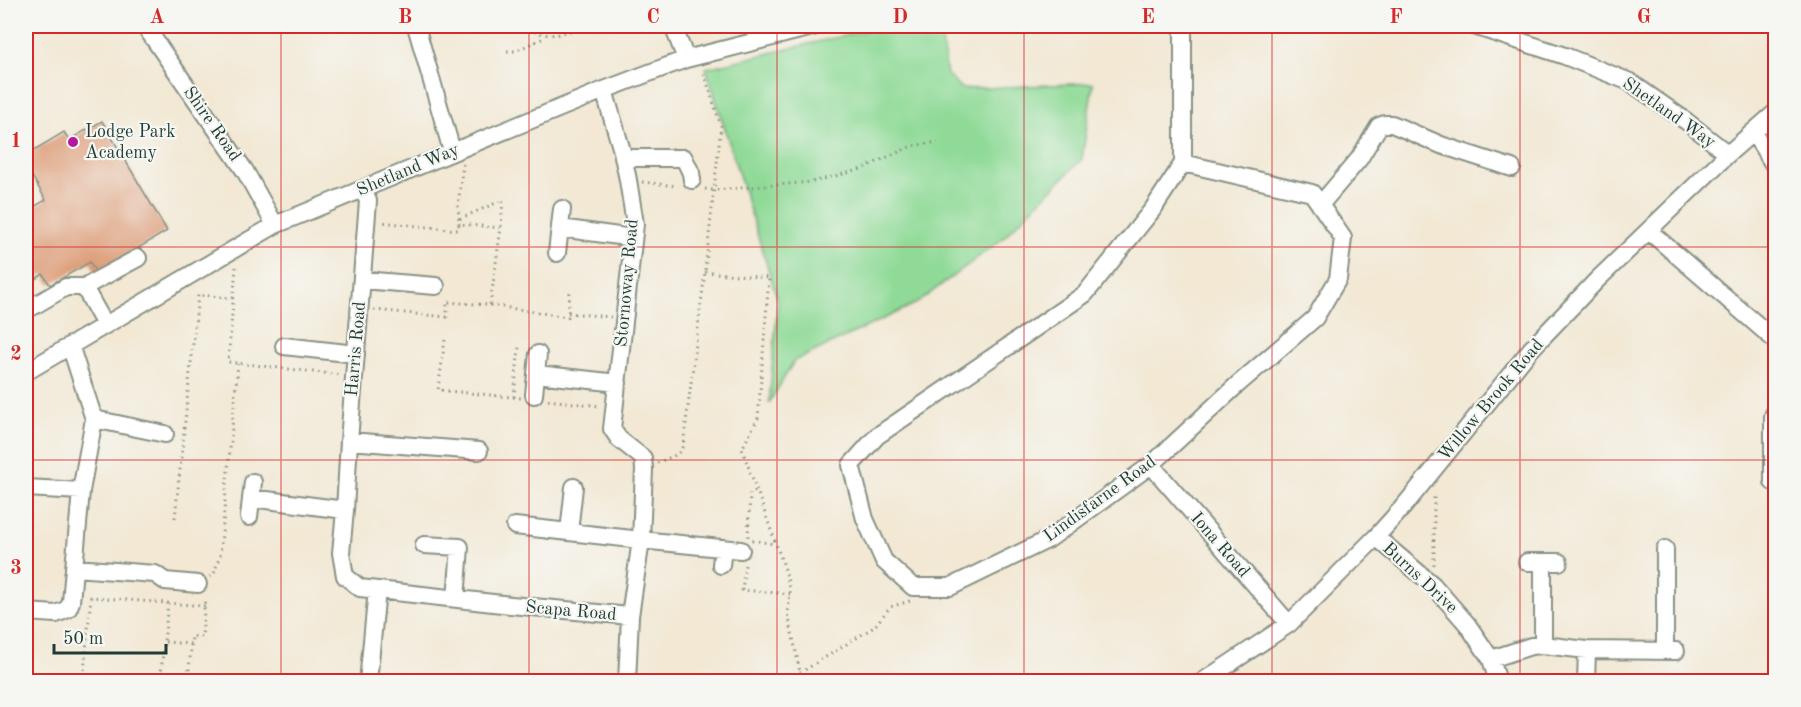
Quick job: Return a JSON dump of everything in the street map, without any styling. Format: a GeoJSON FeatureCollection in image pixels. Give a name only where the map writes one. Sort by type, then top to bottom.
{"type":"FeatureCollection","features":[{"type":"Feature","properties":{"kind":"street","name":"Shire Road"},"geometry":{"type":"LineString","coordinates":[[145,26],[245,171],[274,225]]}},
{"type":"Feature","properties":{"kind":"street"},"geometry":{"type":"LineString","coordinates":[[416,26],[456,150]]}},
{"type":"Feature","properties":{"kind":"street"},"geometry":{"type":"LineString","coordinates":[[673,26],[692,57]]}},
{"type":"Feature","properties":{"kind":"street","name":"Shetland Way"},"geometry":{"type":"LineString","coordinates":[[26,372],[274,225],[604,90],[692,57],[816,26]]}},
{"type":"Feature","properties":{"kind":"street"},"geometry":{"type":"LineString","coordinates":[[1183,26],[1183,163]]}},
{"type":"Feature","properties":{"kind":"street","name":"Shetland Way"},"geometry":{"type":"LineString","coordinates":[[1476,26],[1564,56],[1630,82],[1728,154]]}},
{"type":"Feature","properties":{"kind":"street","name":"Stornoway Road"},"geometry":{"type":"LineString","coordinates":[[604,90],[623,158],[635,224],[612,429],[619,439],[643,458],[644,469]]}},
{"type":"Feature","properties":{"kind":"street","name":"Willow Brook Road"},"geometry":{"type":"LineString","coordinates":[[1203,681],[1289,624],[1376,537],[1531,349],[1597,280],[1728,154],[1776,112]]}},
{"type":"Feature","properties":{"kind":"street"},"geometry":{"type":"LineString","coordinates":[[1320,205],[1359,159],[1379,126],[1385,124],[1392,124],[1441,145],[1512,168]]}},
{"type":"Feature","properties":{"kind":"street"},"geometry":{"type":"LineString","coordinates":[[1753,132],[1776,168]]}},
{"type":"Feature","properties":{"kind":"street"},"geometry":{"type":"LineString","coordinates":[[623,158],[684,158],[691,173],[692,185]]}},
{"type":"Feature","properties":{"kind":"street","name":"Lindisfarne Road"},"geometry":{"type":"LineString","coordinates":[[1183,163],[1312,193],[1320,205],[1343,238],[1338,279],[1315,318],[1237,385],[1150,465],[1049,539],[950,587],[913,587],[884,561],[865,519],[851,465],[877,436],[1085,294],[1153,209],[1183,163]]}},
{"type":"Feature","properties":{"kind":"street","name":"Harris Road"},"geometry":{"type":"LineString","coordinates":[[363,190],[368,201],[341,554],[345,576],[360,588],[511,605]]}},
{"type":"Feature","properties":{"kind":"street"},"geometry":{"type":"LineString","coordinates":[[557,253],[562,209]]}},
{"type":"Feature","properties":{"kind":"street"},"geometry":{"type":"LineString","coordinates":[[560,228],[633,238]]}},
{"type":"Feature","properties":{"kind":"street"},"geometry":{"type":"LineString","coordinates":[[1649,231],[1776,341]]}},
{"type":"Feature","properties":{"kind":"street"},"geometry":{"type":"LineString","coordinates":[[32,307],[66,287],[84,287],[138,258]]}},
{"type":"Feature","properties":{"kind":"street"},"geometry":{"type":"LineString","coordinates":[[362,280],[435,286]]}},
{"type":"Feature","properties":{"kind":"street"},"geometry":{"type":"LineString","coordinates":[[84,287],[105,325]]}},
{"type":"Feature","properties":{"kind":"street"},"geometry":{"type":"LineString","coordinates":[[26,612],[64,613],[71,602],[81,491],[94,419],[70,345]]}},
{"type":"Feature","properties":{"kind":"street"},"geometry":{"type":"LineString","coordinates":[[284,346],[356,354]]}},
{"type":"Feature","properties":{"kind":"street"},"geometry":{"type":"LineString","coordinates":[[535,398],[538,354]]}},
{"type":"Feature","properties":{"kind":"street"},"geometry":{"type":"LineString","coordinates":[[536,374],[618,383]]}},
{"type":"Feature","properties":{"kind":"street"},"geometry":{"type":"LineString","coordinates":[[1774,478],[1773,416],[1776,410]]}},
{"type":"Feature","properties":{"kind":"street"},"geometry":{"type":"LineString","coordinates":[[94,419],[165,434]]}},
{"type":"Feature","properties":{"kind":"street"},"geometry":{"type":"LineString","coordinates":[[349,441],[479,451]]}},
{"type":"Feature","properties":{"kind":"street","name":"Iona Road"},"geometry":{"type":"LineString","coordinates":[[1150,465],[1289,624]]}},
{"type":"Feature","properties":{"kind":"street","name":"Scapa Road"},"geometry":{"type":"LineString","coordinates":[[627,681],[630,616],[641,540],[644,469]]}},
{"type":"Feature","properties":{"kind":"street"},"geometry":{"type":"LineString","coordinates":[[569,532],[574,487]]}},
{"type":"Feature","properties":{"kind":"street"},"geometry":{"type":"LineString","coordinates":[[26,488],[81,491]]}},
{"type":"Feature","properties":{"kind":"street"},"geometry":{"type":"LineString","coordinates":[[249,517],[252,490],[345,510]]}},
{"type":"Feature","properties":{"kind":"street"},"geometry":{"type":"LineString","coordinates":[[515,526],[641,540],[722,557],[743,555]]}},
{"type":"Feature","properties":{"kind":"street","name":"Burns Drive"},"geometry":{"type":"LineString","coordinates":[[1376,537],[1433,585],[1467,624],[1491,659],[1498,681]]}},
{"type":"Feature","properties":{"kind":"street"},"geometry":{"type":"LineString","coordinates":[[424,545],[460,547],[456,599]]}},
{"type":"Feature","properties":{"kind":"street"},"geometry":{"type":"LineString","coordinates":[[1491,659],[1531,646],[1543,645],[1587,650],[1670,651],[1660,560]]}},
{"type":"Feature","properties":{"kind":"street"},"geometry":{"type":"LineString","coordinates":[[1543,562],[1543,645]]}},
{"type":"Feature","properties":{"kind":"street"},"geometry":{"type":"LineString","coordinates":[[75,568],[155,574],[165,581],[202,590]]}},
{"type":"Feature","properties":{"kind":"street"},"geometry":{"type":"LineString","coordinates":[[368,681],[377,590]]}},
{"type":"Feature","properties":{"kind":"street","name":"Scapa Road"},"geometry":{"type":"LineString","coordinates":[[511,605],[630,616]]}},
{"type":"Feature","properties":{"kind":"street"},"geometry":{"type":"LineString","coordinates":[[1586,681],[1587,650]]}},
{"type":"Feature","properties":{"kind":"path"},"geometry":{"type":"LineString","coordinates":[[517,26],[548,36]]}},
{"type":"Feature","properties":{"kind":"path"},"geometry":{"type":"LineString","coordinates":[[507,51],[515,51],[548,36],[583,26]]}},
{"type":"Feature","properties":{"kind":"path"},"geometry":{"type":"LineString","coordinates":[[644,469],[678,454],[683,446],[705,272],[721,126],[692,57]]}},
{"type":"Feature","properties":{"kind":"path"},"geometry":{"type":"LineString","coordinates":[[628,180],[692,185],[714,190],[812,182],[859,170],[912,146],[938,142]]}},
{"type":"Feature","properties":{"kind":"path"},"geometry":{"type":"LineString","coordinates":[[367,221],[458,230],[463,158],[456,150]]}},
{"type":"Feature","properties":{"kind":"path"},"geometry":{"type":"LineString","coordinates":[[459,219],[503,200],[490,305]]}},
{"type":"Feature","properties":{"kind":"path"},"geometry":{"type":"LineString","coordinates":[[459,224],[501,228]]}},
{"type":"Feature","properties":{"kind":"path"},"geometry":{"type":"LineString","coordinates":[[238,247],[228,362],[354,376]]}},
{"type":"Feature","properties":{"kind":"path"},"geometry":{"type":"LineString","coordinates":[[705,272],[769,278],[758,418],[742,449],[786,572],[790,594],[789,613],[802,681]]}},
{"type":"Feature","properties":{"kind":"path"},"geometry":{"type":"LineString","coordinates":[[360,309],[447,317],[447,302],[490,305],[568,317],[570,290]]}},
{"type":"Feature","properties":{"kind":"path"},"geometry":{"type":"LineString","coordinates":[[175,518],[198,295],[233,298]]}},
{"type":"Feature","properties":{"kind":"path"},"geometry":{"type":"LineString","coordinates":[[568,313],[625,318]]}},
{"type":"Feature","properties":{"kind":"path"},"geometry":{"type":"LineString","coordinates":[[445,340],[438,390],[615,407]]}},
{"type":"Feature","properties":{"kind":"path"},"geometry":{"type":"LineString","coordinates":[[514,397],[519,347]]}},
{"type":"Feature","properties":{"kind":"path"},"geometry":{"type":"LineString","coordinates":[[168,603],[160,679],[188,681],[192,636],[202,638],[205,606],[202,590],[214,574],[220,555],[238,364]]}},
{"type":"Feature","properties":{"kind":"path"},"geometry":{"type":"LineString","coordinates":[[1433,585],[1435,468]]}},
{"type":"Feature","properties":{"kind":"path"},"geometry":{"type":"LineString","coordinates":[[757,491],[750,493],[748,539],[774,544]]}},
{"type":"Feature","properties":{"kind":"path"},"geometry":{"type":"LineString","coordinates":[[743,555],[742,590],[790,594]]}},
{"type":"Feature","properties":{"kind":"path"},"geometry":{"type":"LineString","coordinates":[[83,681],[92,597],[205,606]]}},
{"type":"Feature","properties":{"kind":"path"},"geometry":{"type":"LineString","coordinates":[[800,673],[874,627],[890,607],[911,601]]}},
{"type":"Feature","properties":{"kind":"path"},"geometry":{"type":"LineString","coordinates":[[165,642],[191,644]]}},
{"type":"Feature","properties":{"kind":"green space"},"geometry":{"type":"Polygon","coordinates":[[[885,26],[940,26],[947,75],[962,89],[1093,83],[1082,159],[1001,240],[917,303],[794,361],[769,403],[778,301],[706,68],[885,26]]]}},
{"type":"Feature","properties":{"kind":"building"},"geometry":{"type":"Polygon","coordinates":[[[102,121],[167,231],[96,273],[90,262],[50,285],[43,274],[26,285],[26,197],[32,208],[46,200],[26,166],[26,155],[64,132],[69,140],[102,121]]]}},
{"type":"Feature","properties":{"kind":"place","name":"Lodge Park Academy"},"geometry":{"type":"Point","coordinates":[73,142]}}]}
